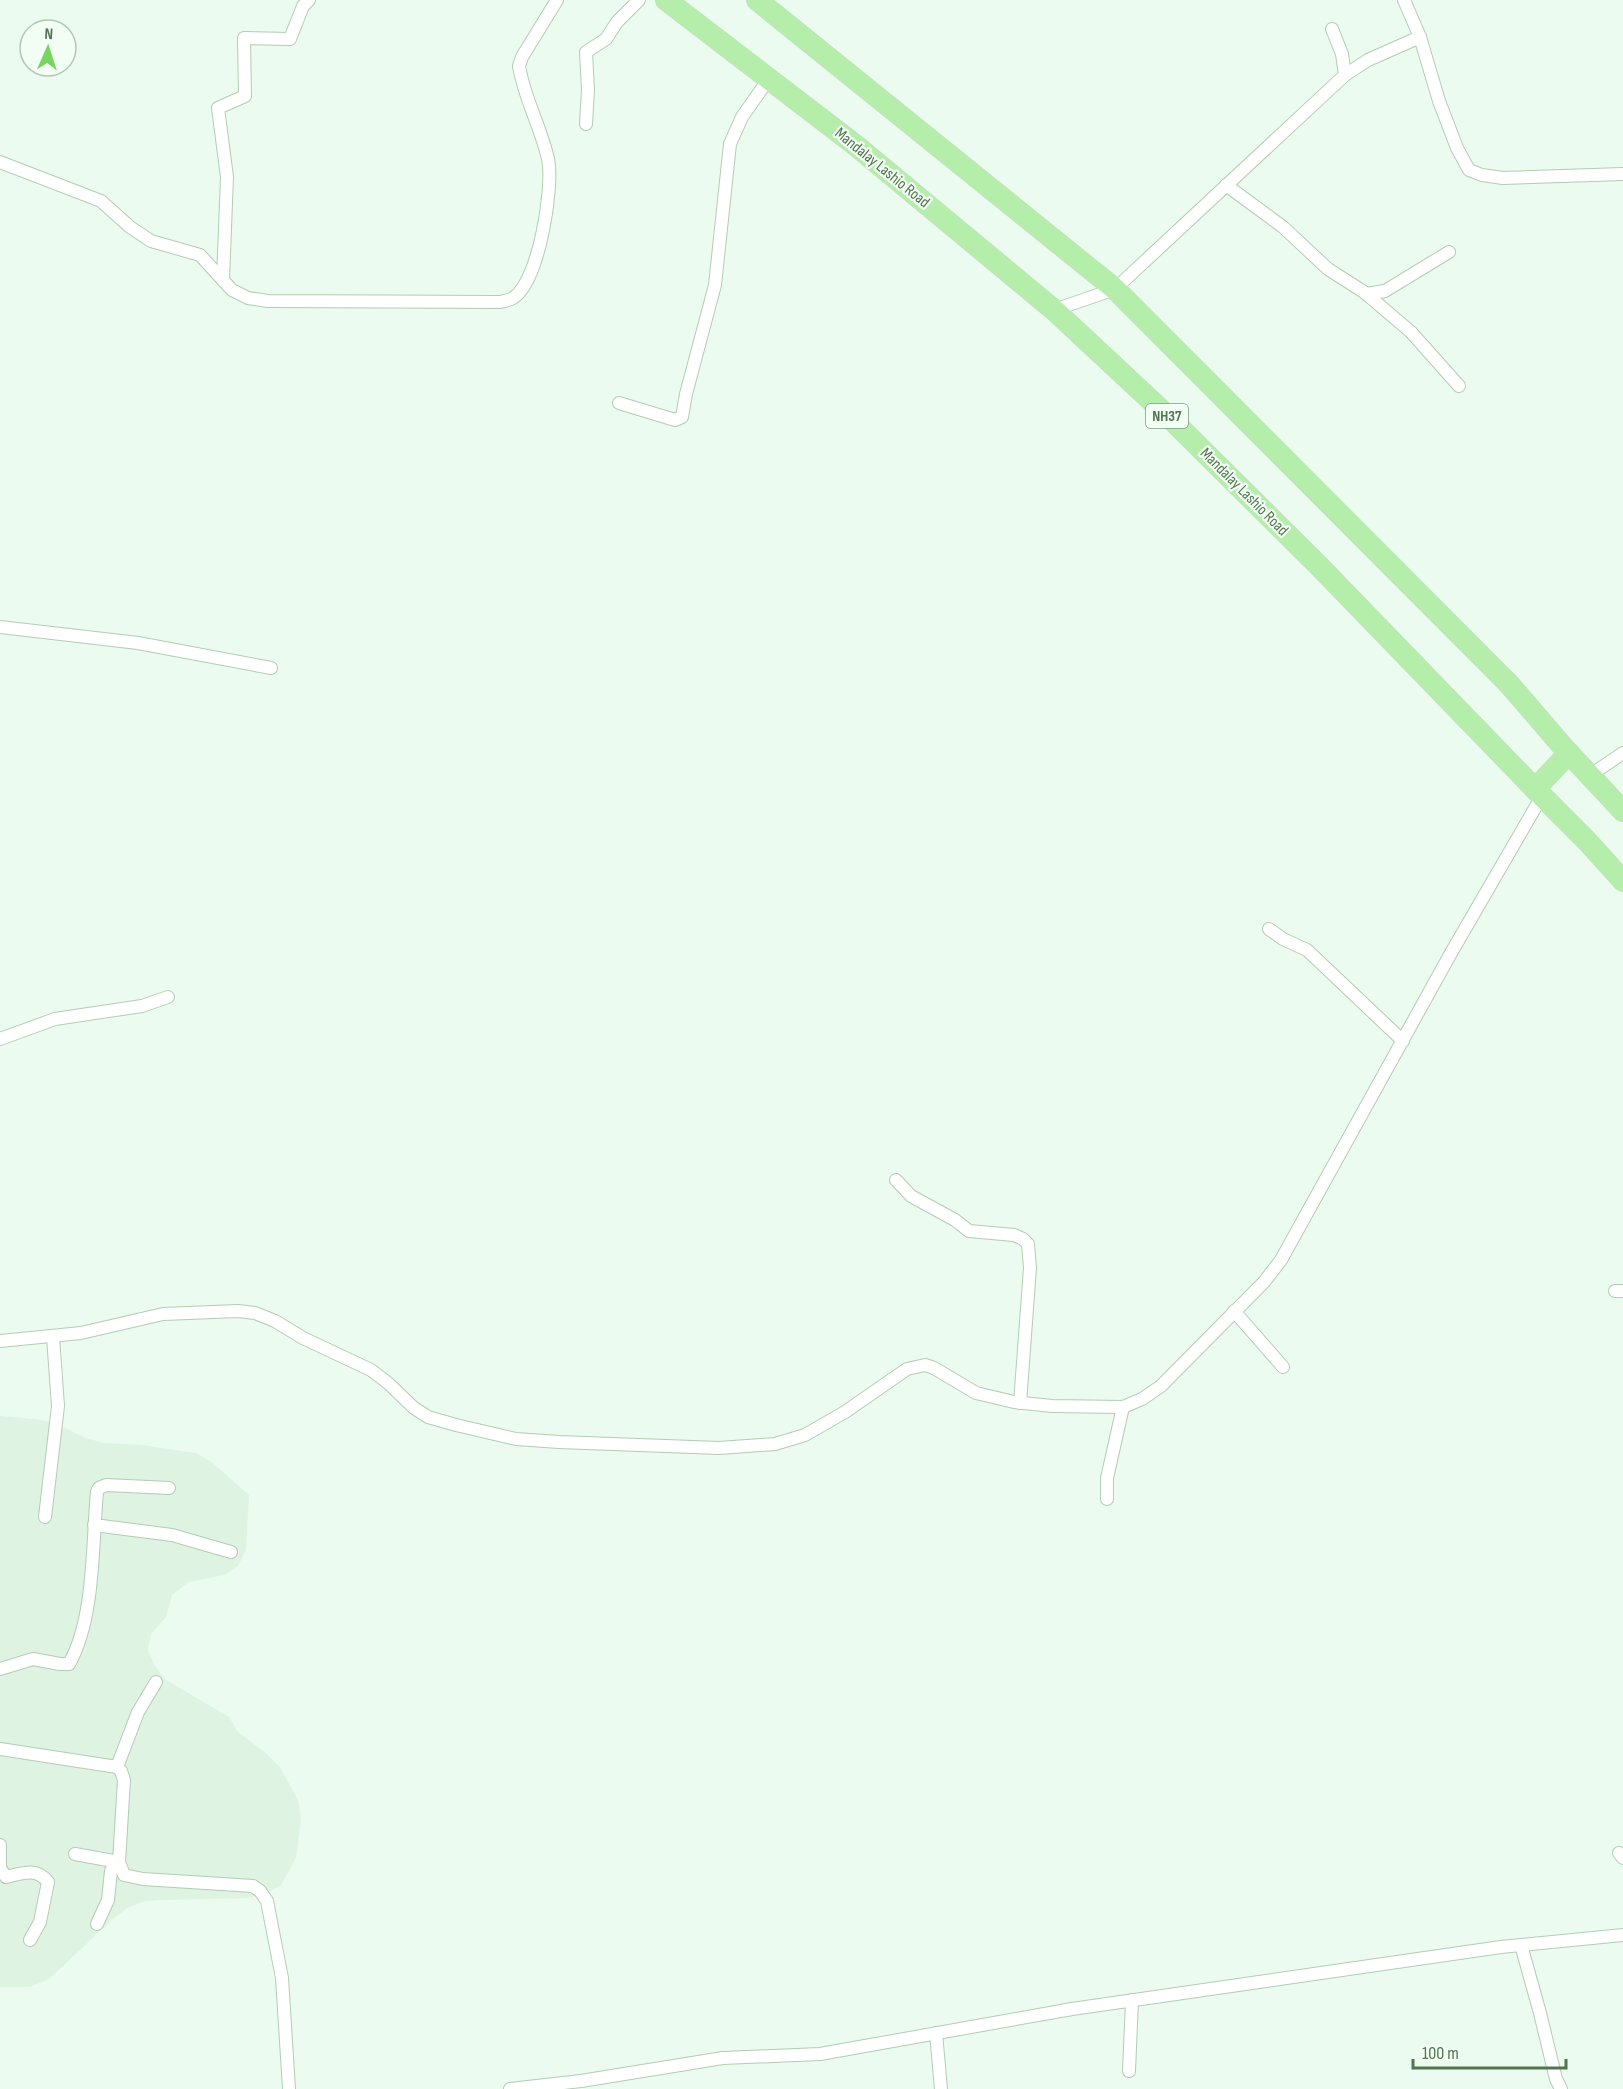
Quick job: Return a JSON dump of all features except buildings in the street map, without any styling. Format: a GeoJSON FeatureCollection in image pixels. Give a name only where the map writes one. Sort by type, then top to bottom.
{"type":"FeatureCollection","features":[{"type":"Feature","properties":{"kind":"highway","name":"Mandalay Lashio Road"},"geometry":{"type":"LineString","coordinates":[[666,0],[854,144],[1054,310],[1173,421],[1319,566],[1587,841],[1623,881]]}},
{"type":"Feature","properties":{"kind":"highway"},"geometry":{"type":"LineString","coordinates":[[758,0],[1115,289],[1509,684],[1589,776],[1623,811]]}},
{"type":"Feature","properties":{"kind":"highway"},"geometry":{"type":"LineString","coordinates":[[1538,793],[1569,753]]}},
{"type":"Feature","properties":{"kind":"street"},"geometry":{"type":"LineString","coordinates":[[223,280],[227,177],[218,108],[245,96],[244,38],[290,39],[303,6],[309,0]]}},
{"type":"Feature","properties":{"kind":"street"},"geometry":{"type":"LineString","coordinates":[[0,162],[101,201],[130,227],[151,241],[200,255],[232,290],[248,298],[268,301],[500,302],[514,298],[535,262],[545,226],[550,175],[548,159],[520,73],[520,61],[557,0]]}},
{"type":"Feature","properties":{"kind":"street"},"geometry":{"type":"LineString","coordinates":[[586,124],[588,90],[586,52],[606,39],[616,22],[639,0]]}},
{"type":"Feature","properties":{"kind":"street"},"geometry":{"type":"LineString","coordinates":[[1404,0],[1420,37],[1439,101],[1469,170],[1482,175],[1503,178],[1623,174]]}},
{"type":"Feature","properties":{"kind":"street"},"geometry":{"type":"LineString","coordinates":[[1332,29],[1342,54],[1346,75]]}},
{"type":"Feature","properties":{"kind":"street"},"geometry":{"type":"LineString","coordinates":[[1054,310],[1115,289],[1346,75],[1368,60],[1420,37]]}},
{"type":"Feature","properties":{"kind":"street"},"geometry":{"type":"LineString","coordinates":[[619,403],[675,420],[682,417],[715,285],[730,144],[742,117],[768,80]]}},
{"type":"Feature","properties":{"kind":"street"},"geometry":{"type":"LineString","coordinates":[[1226,185],[1283,226],[1328,268],[1366,294],[1411,332],[1459,386]]}},
{"type":"Feature","properties":{"kind":"street"},"geometry":{"type":"LineString","coordinates":[[1366,294],[1384,291],[1449,252]]}},
{"type":"Feature","properties":{"kind":"street"},"geometry":{"type":"LineString","coordinates":[[0,627],[138,643],[271,668]]}},
{"type":"Feature","properties":{"kind":"street"},"geometry":{"type":"LineString","coordinates":[[1589,776],[1623,753]]}},
{"type":"Feature","properties":{"kind":"street"},"geometry":{"type":"LineString","coordinates":[[0,1341],[81,1333],[163,1314],[238,1311],[255,1314],[275,1321],[303,1338],[371,1370],[414,1408],[428,1416],[516,1439],[559,1442],[719,1448],[775,1444],[805,1435],[845,1412],[907,1369],[925,1365],[976,1393],[1020,1403],[1097,1408],[1123,1407],[1142,1399],[1161,1386],[1264,1282],[1281,1260],[1538,793]]}},
{"type":"Feature","properties":{"kind":"street"},"geometry":{"type":"LineString","coordinates":[[1269,929],[1282,939],[1307,950],[1403,1041]]}},
{"type":"Feature","properties":{"kind":"street"},"geometry":{"type":"LineString","coordinates":[[0,1040],[55,1018],[142,1006],[168,997]]}},
{"type":"Feature","properties":{"kind":"street"},"geometry":{"type":"LineString","coordinates":[[896,1180],[911,1196],[955,1220],[969,1231],[1014,1235],[1028,1244],[1030,1268],[1020,1403]]}},
{"type":"Feature","properties":{"kind":"street"},"geometry":{"type":"LineString","coordinates":[[1234,1311],[1283,1366]]}},
{"type":"Feature","properties":{"kind":"street"},"geometry":{"type":"LineString","coordinates":[[45,1517],[57,1406],[53,1337]]}},
{"type":"Feature","properties":{"kind":"street"},"geometry":{"type":"LineString","coordinates":[[1107,1499],[1108,1470],[1123,1407]]}},
{"type":"Feature","properties":{"kind":"street"},"geometry":{"type":"LineString","coordinates":[[0,1669],[33,1659],[69,1664],[78,1647],[86,1615],[99,1488],[106,1485],[169,1488]]}},
{"type":"Feature","properties":{"kind":"street"},"geometry":{"type":"LineString","coordinates":[[94,1525],[172,1535],[231,1552]]}},
{"type":"Feature","properties":{"kind":"street"},"geometry":{"type":"LineString","coordinates":[[117,1767],[138,1712],[156,1682]]}},
{"type":"Feature","properties":{"kind":"street"},"geometry":{"type":"LineString","coordinates":[[0,1749],[117,1767],[122,1771],[124,1780],[118,1861],[124,1875],[143,1879],[253,1886],[260,1891],[267,1901],[282,1978],[289,2089]]}},
{"type":"Feature","properties":{"kind":"street"},"geometry":{"type":"LineString","coordinates":[[0,1845],[0,1867],[6,1877],[31,1871],[44,1877],[48,1882],[40,1922],[30,1940]]}},
{"type":"Feature","properties":{"kind":"street"},"geometry":{"type":"LineString","coordinates":[[75,1854],[118,1861]]}},
{"type":"Feature","properties":{"kind":"street"},"geometry":{"type":"LineString","coordinates":[[97,1924],[108,1900],[111,1871],[118,1861]]}},
{"type":"Feature","properties":{"kind":"street"},"geometry":{"type":"LineString","coordinates":[[510,2089],[581,2081],[723,2058],[820,2054],[1132,2000],[1521,1945],[1623,1935]]}},
{"type":"Feature","properties":{"kind":"street"},"geometry":{"type":"LineString","coordinates":[[1521,1945],[1556,2079],[1561,2089]]}},
{"type":"Feature","properties":{"kind":"street"},"geometry":{"type":"LineString","coordinates":[[1129,2071],[1132,2000]]}},
{"type":"Feature","properties":{"kind":"street"},"geometry":{"type":"LineString","coordinates":[[936,2033],[941,2089]]}},
{"type":"Feature","properties":{"kind":"shaded area"},"geometry":{"type":"Polygon","coordinates":[[[0,1416],[55,1423],[86,1438],[104,1443],[141,1445],[196,1453],[213,1463],[249,1495],[246,1550],[238,1566],[224,1575],[189,1582],[172,1595],[166,1617],[151,1634],[148,1650],[155,1666],[166,1680],[229,1717],[238,1732],[280,1767],[298,1800],[301,1819],[296,1858],[281,1885],[265,1894],[247,1898],[145,1901],[129,1907],[114,1918],[49,1979],[30,1987],[0,1987],[0,1416]]]}}]}
